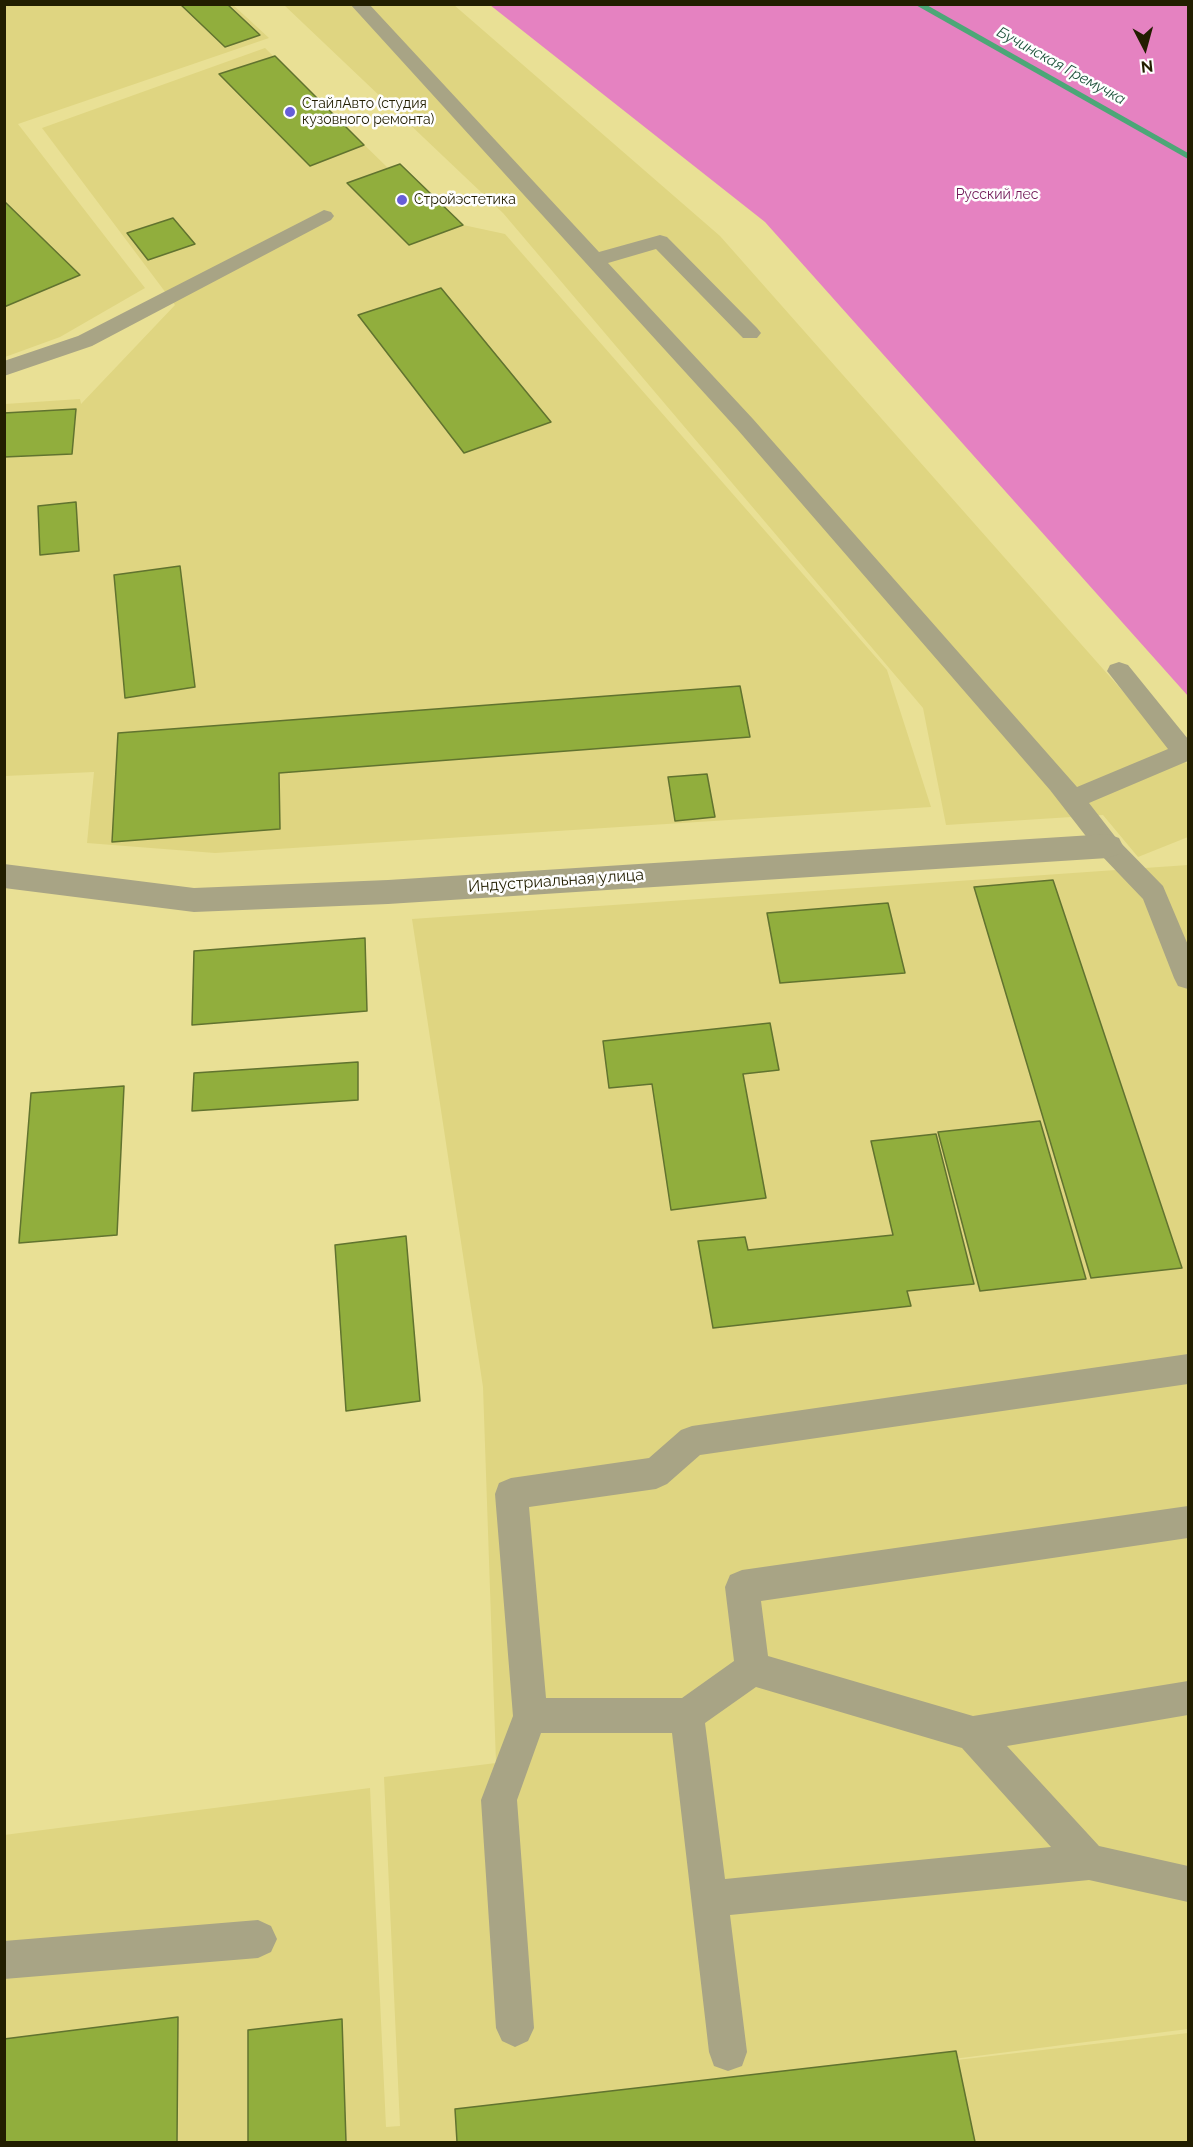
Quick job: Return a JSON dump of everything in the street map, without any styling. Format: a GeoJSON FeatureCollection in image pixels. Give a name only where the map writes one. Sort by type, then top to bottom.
{"type":"FeatureCollection","features":[{"type":"Feature","properties":{"kind":"street","name":"Индустриальная улица"},"geometry":{"type":"LineString","coordinates":[[4,876],[194,900],[388,892],[1108,846]]}},
{"type":"Feature","properties":{"kind":"lane"},"geometry":{"type":"LineString","coordinates":[[358,4],[753,433],[1072,800],[1108,846],[1154,893],[1188,978]]}},
{"type":"Feature","properties":{"kind":"lane"},"geometry":{"type":"LineString","coordinates":[[4,369],[85,341],[324,216]]}},
{"type":"Feature","properties":{"kind":"lane"},"geometry":{"type":"LineString","coordinates":[[595,260],[660,241],[750,333]]}},
{"type":"Feature","properties":{"kind":"lane"},"geometry":{"type":"LineString","coordinates":[[1072,800],[1185,752],[1119,671]]}},
{"type":"Feature","properties":{"kind":"lane"},"geometry":{"type":"LineString","coordinates":[[514,2028],[499,1800],[530,1716],[511,1494],[656,1473],[692,1441],[1188,1369]]}},
{"type":"Feature","properties":{"kind":"lane"},"geometry":{"type":"LineString","coordinates":[[752,1669],[742,1587],[1188,1522]]}},
{"type":"Feature","properties":{"kind":"lane"},"geometry":{"type":"LineString","coordinates":[[530,1716],[687,1715],[752,1669]]}},
{"type":"Feature","properties":{"kind":"lane"},"geometry":{"type":"LineString","coordinates":[[752,1669],[974,1734],[1188,1698]]}},
{"type":"Feature","properties":{"kind":"lane"},"geometry":{"type":"LineString","coordinates":[[687,1715],[728,2052]]}},
{"type":"Feature","properties":{"kind":"lane"},"geometry":{"type":"LineString","coordinates":[[974,1734],[1089,1862]]}},
{"type":"Feature","properties":{"kind":"lane"},"geometry":{"type":"LineString","coordinates":[[709,1899],[1089,1862],[1188,1884]]}},
{"type":"Feature","properties":{"kind":"lane"},"geometry":{"type":"LineString","coordinates":[[4,1960],[258,1939]]}},
{"type":"Feature","properties":{"kind":"shaded area"},"geometry":{"type":"Polygon","coordinates":[[[4,5],[233,5],[269,38],[18,124],[145,288],[60,337],[5,357],[4,5]]]}},
{"type":"Feature","properties":{"kind":"shaded area"},"geometry":{"type":"Polygon","coordinates":[[[284,5],[454,5],[720,236],[1188,765],[1188,837],[1138,857],[1103,815],[946,825],[923,708],[503,213],[284,5]]]}},
{"type":"Feature","properties":{"kind":"shaded area"},"geometry":{"type":"Polygon","coordinates":[[[265,48],[388,168],[400,164],[463,225],[505,234],[887,670],[931,807],[215,853],[87,843],[94,772],[5,776],[5,404],[80,399],[81,404],[175,305],[42,128],[265,48]]]}},
{"type":"Feature","properties":{"kind":"shaded area"},"geometry":{"type":"Polygon","coordinates":[[[1188,865],[1188,2029],[820,2076],[1188,2033],[1188,2142],[5,2142],[4,1835],[370,1788],[386,2127],[400,2126],[384,1777],[496,1763],[483,1387],[412,919],[1188,865]]]}},
{"type":"Feature","properties":{"kind":"green space","name":"Русский лес"},"geometry":{"type":"Polygon","coordinates":[[[490,5],[1188,5],[1188,696],[765,222],[490,5]]]}},
{"type":"Feature","properties":{"kind":"building"},"geometry":{"type":"Polygon","coordinates":[[[180,4],[227,4],[260,35],[225,47],[180,4]]]}},
{"type":"Feature","properties":{"kind":"building"},"geometry":{"type":"Polygon","coordinates":[[[275,56],[364,145],[310,166],[219,74],[275,56]]]}},
{"type":"Feature","properties":{"kind":"building"},"geometry":{"type":"Polygon","coordinates":[[[400,164],[463,225],[409,245],[347,183],[400,164]]]}},
{"type":"Feature","properties":{"kind":"building"},"geometry":{"type":"Polygon","coordinates":[[[4,201],[80,275],[4,307],[4,201]]]}},
{"type":"Feature","properties":{"kind":"building"},"geometry":{"type":"Polygon","coordinates":[[[173,218],[195,244],[148,260],[127,233],[173,218]]]}},
{"type":"Feature","properties":{"kind":"building"},"geometry":{"type":"Polygon","coordinates":[[[441,288],[551,422],[464,453],[358,315],[441,288]]]}},
{"type":"Feature","properties":{"kind":"building"},"geometry":{"type":"Polygon","coordinates":[[[76,409],[72,454],[4,457],[4,413],[76,409]]]}},
{"type":"Feature","properties":{"kind":"building"},"geometry":{"type":"Polygon","coordinates":[[[76,502],[79,551],[40,555],[38,506],[76,502]]]}},
{"type":"Feature","properties":{"kind":"building"},"geometry":{"type":"Polygon","coordinates":[[[180,566],[195,687],[125,698],[114,575],[180,566]]]}},
{"type":"Feature","properties":{"kind":"building"},"geometry":{"type":"Polygon","coordinates":[[[740,686],[750,737],[279,773],[280,829],[112,842],[118,733],[740,686]]]}},
{"type":"Feature","properties":{"kind":"building"},"geometry":{"type":"Polygon","coordinates":[[[707,774],[715,817],[675,821],[668,777],[707,774]]]}},
{"type":"Feature","properties":{"kind":"building"},"geometry":{"type":"Polygon","coordinates":[[[1053,880],[1182,1268],[1091,1278],[974,887],[1053,880]]]}},
{"type":"Feature","properties":{"kind":"building"},"geometry":{"type":"Polygon","coordinates":[[[888,903],[905,973],[780,983],[767,913],[888,903]]]}},
{"type":"Feature","properties":{"kind":"building"},"geometry":{"type":"Polygon","coordinates":[[[365,938],[367,1011],[192,1025],[194,951],[365,938]]]}},
{"type":"Feature","properties":{"kind":"building"},"geometry":{"type":"Polygon","coordinates":[[[770,1023],[779,1070],[743,1074],[766,1198],[671,1210],[652,1084],[609,1088],[603,1041],[770,1023]]]}},
{"type":"Feature","properties":{"kind":"building"},"geometry":{"type":"Polygon","coordinates":[[[358,1062],[358,1100],[192,1111],[194,1073],[358,1062]]]}},
{"type":"Feature","properties":{"kind":"building"},"geometry":{"type":"Polygon","coordinates":[[[124,1086],[117,1235],[19,1243],[31,1093],[124,1086]]]}},
{"type":"Feature","properties":{"kind":"building"},"geometry":{"type":"Polygon","coordinates":[[[1040,1121],[1086,1279],[980,1291],[938,1132],[1040,1121]]]}},
{"type":"Feature","properties":{"kind":"building"},"geometry":{"type":"Polygon","coordinates":[[[936,1134],[974,1284],[907,1291],[911,1306],[713,1328],[698,1241],[745,1237],[748,1250],[893,1235],[871,1141],[936,1134]]]}},
{"type":"Feature","properties":{"kind":"building"},"geometry":{"type":"Polygon","coordinates":[[[406,1236],[420,1401],[346,1411],[335,1245],[406,1236]]]}},
{"type":"Feature","properties":{"kind":"building"},"geometry":{"type":"Polygon","coordinates":[[[178,2017],[177,2142],[4,2142],[4,2039],[178,2017]]]}},
{"type":"Feature","properties":{"kind":"building"},"geometry":{"type":"Polygon","coordinates":[[[342,2019],[346,2142],[248,2142],[248,2030],[342,2019]]]}},
{"type":"Feature","properties":{"kind":"building"},"geometry":{"type":"Polygon","coordinates":[[[956,2051],[975,2142],[457,2142],[455,2109],[956,2051]]]}},
{"type":"Feature","properties":{"kind":"waterway","name":"Бучинская Гремучка"},"geometry":{"type":"LineString","coordinates":[[918,4],[1188,156]]}},
{"type":"Feature","properties":{"kind":"place","name":"СтайлАвто (студия кузовного ремонта)"},"geometry":{"type":"Point","coordinates":[290,112]}},
{"type":"Feature","properties":{"kind":"place","name":"Стройэстетика"},"geometry":{"type":"Point","coordinates":[402,200]}}]}
